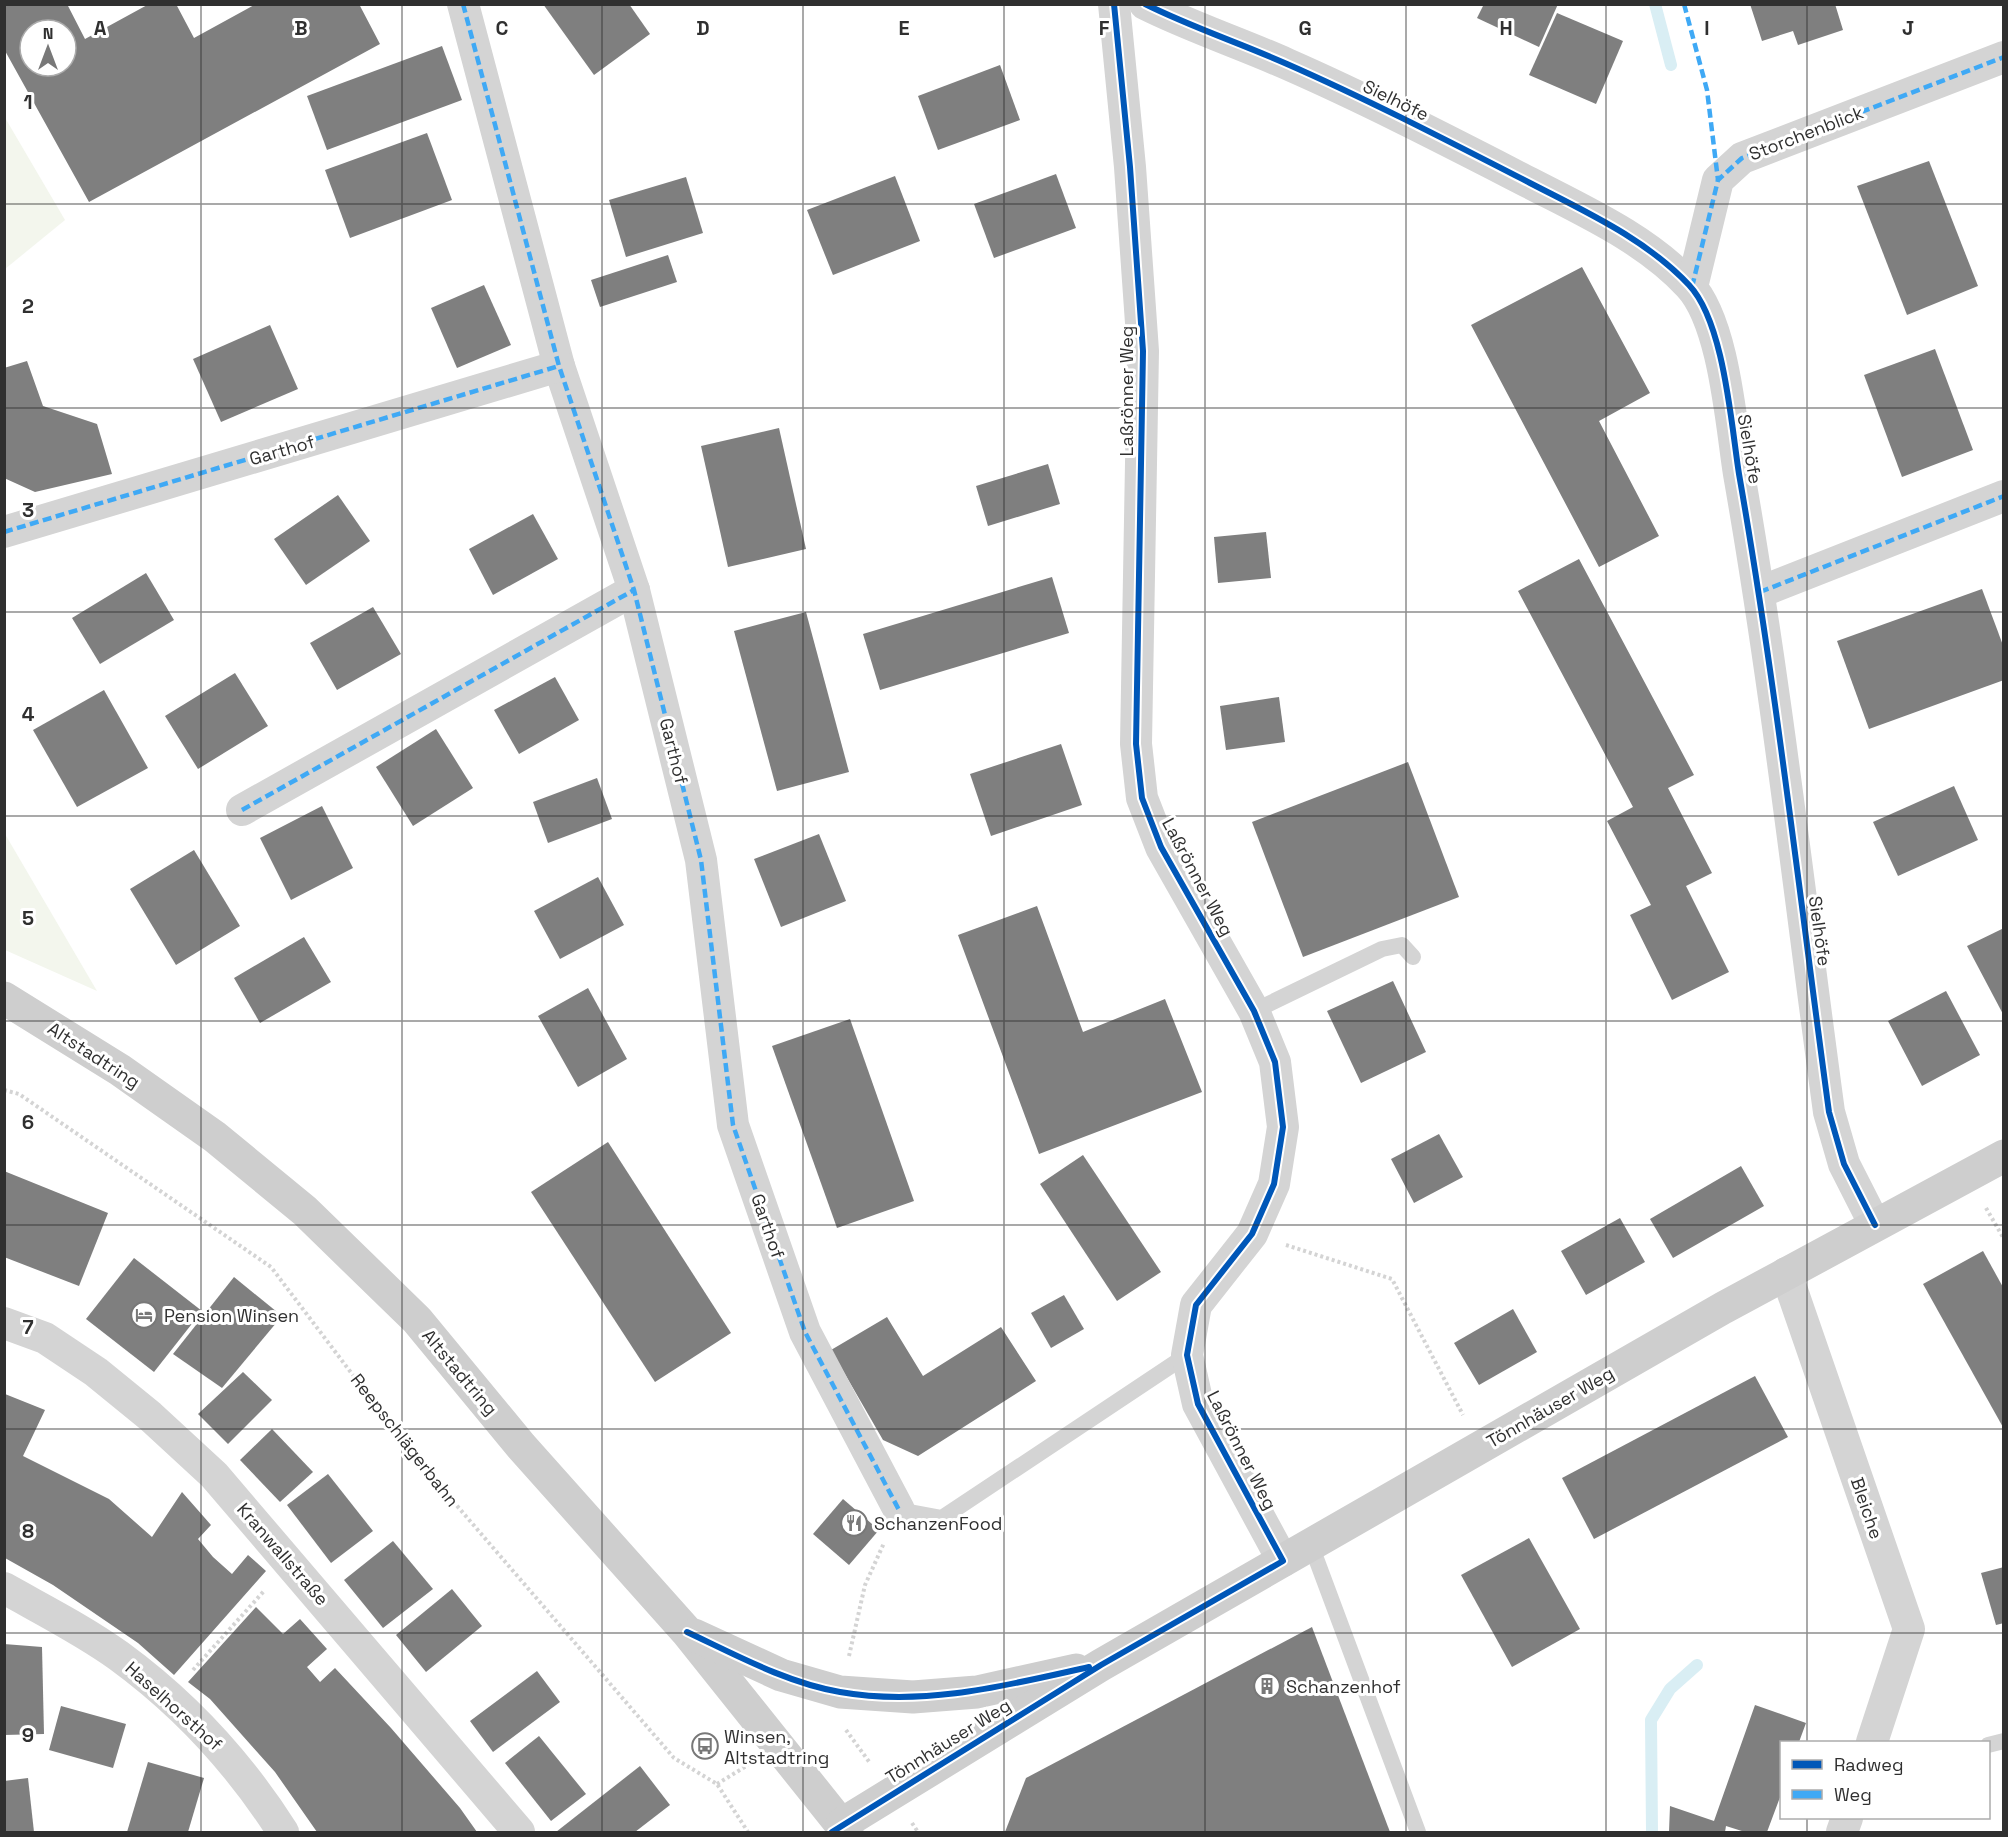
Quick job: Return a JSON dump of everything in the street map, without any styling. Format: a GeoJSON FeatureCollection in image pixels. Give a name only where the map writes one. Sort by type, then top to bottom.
{"type":"FeatureCollection","features":[{"type":"Feature","properties":{"kind":"main road","name":"Altstadtring"},"geometry":{"type":"LineString","coordinates":[[4,998],[139,1083],[215,1137],[306,1211],[417,1320],[521,1446],[687,1632],[840,1830]]}},
{"type":"Feature","properties":{"kind":"main road","name":"Tönnhäuser Weg"},"geometry":{"type":"LineString","coordinates":[[840,1830],[1101,1665],[1786,1273],[2004,1156]]}},
{"type":"Feature","properties":{"kind":"main road","name":"Tönnhäuser Weg"},"geometry":{"type":"LineString","coordinates":[[687,1632],[781,1675],[840,1692],[913,1697],[977,1692],[1101,1665]]}},
{"type":"Feature","properties":{"kind":"street","name":"Garthof"},"geometry":{"type":"LineString","coordinates":[[463,4],[559,366],[634,590],[701,860],[733,1125],[805,1332],[899,1510]]}},
{"type":"Feature","properties":{"kind":"street","name":"Laßrönner Weg"},"geometry":{"type":"LineString","coordinates":[[1114,4],[1130,167],[1143,351],[1136,744],[1142,798],[1161,847],[1254,1011],[1275,1062],[1283,1127],[1274,1185],[1252,1234],[1196,1305],[1187,1355],[1198,1404],[1297,1553]]}},
{"type":"Feature","properties":{"kind":"street","name":"Sielhöfe"},"geometry":{"type":"LineString","coordinates":[[1145,4],[1183,23],[1286,63],[1464,149],[1587,212],[1647,247],[1692,287],[1709,317],[1720,358],[1760,592],[1829,1112],[1844,1164],[1875,1225]]}},
{"type":"Feature","properties":{"kind":"street","name":"Storchenblick"},"geometry":{"type":"LineString","coordinates":[[1692,287],[1718,180],[1742,158],[2004,57]]}},
{"type":"Feature","properties":{"kind":"street","name":"Garthof"},"geometry":{"type":"LineString","coordinates":[[4,532],[559,366]]}},
{"type":"Feature","properties":{"kind":"street"},"geometry":{"type":"LineString","coordinates":[[1760,592],[2004,496]]}},
{"type":"Feature","properties":{"kind":"street"},"geometry":{"type":"LineString","coordinates":[[242,810],[634,590]]}},
{"type":"Feature","properties":{"kind":"street","name":"Bleiche"},"geometry":{"type":"LineString","coordinates":[[1786,1273],[1909,1629],[1873,1741]]}},
{"type":"Feature","properties":{"kind":"street","name":"Kranwallstraße"},"geometry":{"type":"LineString","coordinates":[[4,1323],[45,1338],[96,1372],[150,1416],[214,1475],[289,1560],[519,1833]]}},
{"type":"Feature","properties":{"kind":"street","name":"Haselhorsthof"},"geometry":{"type":"LineString","coordinates":[[5,1589],[118,1655],[170,1696],[229,1756],[284,1833]]}},
{"type":"Feature","properties":{"kind":"lane"},"geometry":{"type":"LineString","coordinates":[[1254,1011],[1382,949],[1402,945],[1413,957]]}},
{"type":"Feature","properties":{"kind":"lane","name":"Garthof"},"geometry":{"type":"LineString","coordinates":[[899,1510],[942,1518],[1187,1355]]}},
{"type":"Feature","properties":{"kind":"lane"},"geometry":{"type":"LineString","coordinates":[[1297,1553],[1418,1833]]}},
{"type":"Feature","properties":{"kind":"path"},"geometry":{"type":"LineString","coordinates":[[1252,1234],[1392,1279],[1480,1448]]}},
{"type":"Feature","properties":{"kind":"path"},"geometry":{"type":"LineString","coordinates":[[170,1696],[278,1576],[289,1560]]}},
{"type":"Feature","properties":{"kind":"shaded area"},"geometry":{"type":"Polygon","coordinates":[[[4,116],[65,220],[5,269],[4,269],[4,116]]]}},
{"type":"Feature","properties":{"kind":"shaded area"},"geometry":{"type":"Polygon","coordinates":[[[5,834],[97,991],[5,950],[5,834]]]}},
{"type":"Feature","properties":{"kind":"building"},"geometry":{"type":"Polygon","coordinates":[[[4,4],[67,4],[74,18],[18,18],[18,74],[4,49],[4,4]]]}},
{"type":"Feature","properties":{"kind":"building"},"geometry":{"type":"Polygon","coordinates":[[[149,4],[176,4],[194,38],[256,4],[359,4],[380,44],[89,202],[20,78],[78,78],[78,25],[85,39],[149,4]]]}},
{"type":"Feature","properties":{"kind":"building"},"geometry":{"type":"Polygon","coordinates":[[[543,4],[629,4],[650,34],[594,75],[543,4]]]}},
{"type":"Feature","properties":{"kind":"building"},"geometry":{"type":"Polygon","coordinates":[[[1484,4],[1558,4],[1539,47],[1477,18],[1484,4]]]}},
{"type":"Feature","properties":{"kind":"building"},"geometry":{"type":"Polygon","coordinates":[[[1750,4],[1835,4],[1843,30],[1798,45],[1793,31],[1762,41],[1750,4]]]}},
{"type":"Feature","properties":{"kind":"building"},"geometry":{"type":"Polygon","coordinates":[[[1557,13],[1623,41],[1596,104],[1529,75],[1557,13]]]}},
{"type":"Feature","properties":{"kind":"building"},"geometry":{"type":"Polygon","coordinates":[[[442,46],[462,100],[327,150],[307,96],[442,46]]]}},
{"type":"Feature","properties":{"kind":"building"},"geometry":{"type":"Polygon","coordinates":[[[1000,65],[1020,120],[938,150],[918,96],[1000,65]]]}},
{"type":"Feature","properties":{"kind":"building"},"geometry":{"type":"Polygon","coordinates":[[[427,133],[452,200],[350,238],[325,170],[427,133]]]}},
{"type":"Feature","properties":{"kind":"building"},"geometry":{"type":"Polygon","coordinates":[[[1929,161],[1978,286],[1907,315],[1857,186],[1929,161]]]}},
{"type":"Feature","properties":{"kind":"building"},"geometry":{"type":"Polygon","coordinates":[[[1056,174],[1076,228],[994,258],[974,204],[1056,174]]]}},
{"type":"Feature","properties":{"kind":"building"},"geometry":{"type":"Polygon","coordinates":[[[895,176],[920,241],[833,275],[807,210],[895,176]]]}},
{"type":"Feature","properties":{"kind":"building"},"geometry":{"type":"Polygon","coordinates":[[[686,177],[703,233],[626,257],[609,200],[686,177]]]}},
{"type":"Feature","properties":{"kind":"building"},"geometry":{"type":"Polygon","coordinates":[[[668,255],[677,282],[600,307],[591,280],[668,255]]]}},
{"type":"Feature","properties":{"kind":"building"},"geometry":{"type":"Polygon","coordinates":[[[1582,267],[1650,393],[1599,421],[1659,536],[1599,567],[1471,325],[1582,267]]]}},
{"type":"Feature","properties":{"kind":"building"},"geometry":{"type":"Polygon","coordinates":[[[484,285],[511,345],[457,368],[431,308],[484,285]]]}},
{"type":"Feature","properties":{"kind":"building"},"geometry":{"type":"Polygon","coordinates":[[[270,325],[298,389],[221,422],[193,359],[270,325]]]}},
{"type":"Feature","properties":{"kind":"building"},"geometry":{"type":"Polygon","coordinates":[[[1935,349],[1973,450],[1902,477],[1864,375],[1935,349]]]}},
{"type":"Feature","properties":{"kind":"building"},"geometry":{"type":"Polygon","coordinates":[[[27,361],[43,406],[97,424],[112,474],[35,492],[4,478],[4,368],[27,361]]]}},
{"type":"Feature","properties":{"kind":"building"},"geometry":{"type":"Polygon","coordinates":[[[779,428],[806,549],[728,567],[701,446],[779,428]]]}},
{"type":"Feature","properties":{"kind":"building"},"geometry":{"type":"Polygon","coordinates":[[[1048,464],[1060,504],[988,526],[976,486],[1048,464]]]}},
{"type":"Feature","properties":{"kind":"building"},"geometry":{"type":"Polygon","coordinates":[[[338,495],[370,541],[306,585],[274,539],[338,495]]]}},
{"type":"Feature","properties":{"kind":"building"},"geometry":{"type":"Polygon","coordinates":[[[533,514],[558,559],[493,595],[469,549],[533,514]]]}},
{"type":"Feature","properties":{"kind":"building"},"geometry":{"type":"Polygon","coordinates":[[[1266,532],[1271,578],[1218,583],[1214,537],[1266,532]]]}},
{"type":"Feature","properties":{"kind":"building"},"geometry":{"type":"Polygon","coordinates":[[[1579,559],[1694,775],[1668,788],[1712,873],[1686,886],[1729,972],[1672,1000],[1630,915],[1651,905],[1607,821],[1633,807],[1518,591],[1579,559]]]}},
{"type":"Feature","properties":{"kind":"building"},"geometry":{"type":"Polygon","coordinates":[[[146,573],[174,620],[100,664],[72,618],[146,573]]]}},
{"type":"Feature","properties":{"kind":"building"},"geometry":{"type":"Polygon","coordinates":[[[1052,577],[1069,633],[880,690],[863,634],[1052,577]]]}},
{"type":"Feature","properties":{"kind":"building"},"geometry":{"type":"Polygon","coordinates":[[[1982,589],[2004,648],[2004,680],[1869,729],[1837,641],[1982,589]]]}},
{"type":"Feature","properties":{"kind":"building"},"geometry":{"type":"Polygon","coordinates":[[[373,607],[401,654],[337,690],[310,643],[373,607]]]}},
{"type":"Feature","properties":{"kind":"building"},"geometry":{"type":"Polygon","coordinates":[[[806,612],[849,772],[777,791],[734,631],[806,612]]]}},
{"type":"Feature","properties":{"kind":"building"},"geometry":{"type":"Polygon","coordinates":[[[235,673],[268,726],[198,769],[165,716],[235,673]]]}},
{"type":"Feature","properties":{"kind":"building"},"geometry":{"type":"Polygon","coordinates":[[[555,677],[579,720],[519,754],[494,710],[555,677]]]}},
{"type":"Feature","properties":{"kind":"building"},"geometry":{"type":"Polygon","coordinates":[[[104,690],[148,768],[77,807],[33,730],[104,690]]]}},
{"type":"Feature","properties":{"kind":"building"},"geometry":{"type":"Polygon","coordinates":[[[1279,697],[1285,742],[1226,750],[1220,706],[1279,697]]]}},
{"type":"Feature","properties":{"kind":"building"},"geometry":{"type":"Polygon","coordinates":[[[436,729],[473,788],[413,826],[376,767],[436,729]]]}},
{"type":"Feature","properties":{"kind":"building"},"geometry":{"type":"Polygon","coordinates":[[[1061,744],[1082,805],[991,836],[970,774],[1061,744]]]}},
{"type":"Feature","properties":{"kind":"building"},"geometry":{"type":"Polygon","coordinates":[[[1408,762],[1459,897],[1303,957],[1252,822],[1408,762]]]}},
{"type":"Feature","properties":{"kind":"building"},"geometry":{"type":"Polygon","coordinates":[[[597,778],[612,819],[548,843],[533,802],[597,778]]]}},
{"type":"Feature","properties":{"kind":"building"},"geometry":{"type":"Polygon","coordinates":[[[1954,786],[1978,840],[1898,876],[1873,822],[1954,786]]]}},
{"type":"Feature","properties":{"kind":"building"},"geometry":{"type":"Polygon","coordinates":[[[322,806],[353,868],[291,900],[260,838],[322,806]]]}},
{"type":"Feature","properties":{"kind":"building"},"geometry":{"type":"Polygon","coordinates":[[[819,834],[846,901],[781,927],[754,859],[819,834]]]}},
{"type":"Feature","properties":{"kind":"building"},"geometry":{"type":"Polygon","coordinates":[[[194,850],[240,926],[176,965],[130,889],[194,850]]]}},
{"type":"Feature","properties":{"kind":"building"},"geometry":{"type":"Polygon","coordinates":[[[598,877],[624,925],[560,959],[534,911],[598,877]]]}},
{"type":"Feature","properties":{"kind":"building"},"geometry":{"type":"Polygon","coordinates":[[[1037,906],[1083,1032],[1165,999],[1202,1092],[1039,1154],[958,935],[1037,906]]]}},
{"type":"Feature","properties":{"kind":"building"},"geometry":{"type":"Polygon","coordinates":[[[2004,928],[2004,1016],[1967,946],[2004,928]]]}},
{"type":"Feature","properties":{"kind":"building"},"geometry":{"type":"Polygon","coordinates":[[[304,937],[331,982],[260,1023],[234,978],[304,937]]]}},
{"type":"Feature","properties":{"kind":"building"},"geometry":{"type":"Polygon","coordinates":[[[1393,981],[1426,1052],[1361,1083],[1327,1011],[1393,981]]]}},
{"type":"Feature","properties":{"kind":"building"},"geometry":{"type":"Polygon","coordinates":[[[588,988],[627,1059],[578,1087],[538,1016],[588,988]]]}},
{"type":"Feature","properties":{"kind":"building"},"geometry":{"type":"Polygon","coordinates":[[[1946,991],[1980,1055],[1922,1086],[1888,1021],[1946,991]]]}},
{"type":"Feature","properties":{"kind":"building"},"geometry":{"type":"Polygon","coordinates":[[[850,1019],[914,1201],[837,1228],[772,1046],[850,1019]]]}},
{"type":"Feature","properties":{"kind":"building"},"geometry":{"type":"Polygon","coordinates":[[[1439,1134],[1463,1177],[1414,1203],[1391,1159],[1439,1134]]]}},
{"type":"Feature","properties":{"kind":"building"},"geometry":{"type":"Polygon","coordinates":[[[608,1142],[731,1333],[655,1382],[531,1192],[608,1142]]]}},
{"type":"Feature","properties":{"kind":"building"},"geometry":{"type":"Polygon","coordinates":[[[1083,1155],[1161,1272],[1117,1301],[1040,1184],[1083,1155]]]}},
{"type":"Feature","properties":{"kind":"building"},"geometry":{"type":"Polygon","coordinates":[[[1741,1166],[1764,1206],[1673,1258],[1650,1219],[1741,1166]]]}},
{"type":"Feature","properties":{"kind":"building"},"geometry":{"type":"Polygon","coordinates":[[[4,1171],[108,1213],[79,1286],[4,1257],[4,1171]]]}},
{"type":"Feature","properties":{"kind":"building"},"geometry":{"type":"Polygon","coordinates":[[[1620,1218],[1645,1262],[1586,1295],[1561,1251],[1620,1218]]]}},
{"type":"Feature","properties":{"kind":"building"},"geometry":{"type":"Polygon","coordinates":[[[1983,1251],[2004,1289],[2004,1429],[1923,1284],[1983,1251]]]}},
{"type":"Feature","properties":{"kind":"building","name":"Pension Winsen"},"geometry":{"type":"Polygon","coordinates":[[[134,1258],[202,1311],[154,1372],[86,1319],[134,1258]]]}},
{"type":"Feature","properties":{"kind":"building"},"geometry":{"type":"Polygon","coordinates":[[[234,1277],[282,1316],[222,1388],[173,1354],[234,1277]]]}},
{"type":"Feature","properties":{"kind":"building"},"geometry":{"type":"Polygon","coordinates":[[[1064,1295],[1084,1329],[1051,1348],[1031,1313],[1064,1295]]]}},
{"type":"Feature","properties":{"kind":"building"},"geometry":{"type":"Polygon","coordinates":[[[1513,1309],[1537,1352],[1479,1385],[1454,1343],[1513,1309]]]}},
{"type":"Feature","properties":{"kind":"building"},"geometry":{"type":"Polygon","coordinates":[[[887,1317],[923,1376],[1001,1327],[1036,1381],[918,1456],[883,1440],[831,1350],[887,1317]]]}},
{"type":"Feature","properties":{"kind":"building"},"geometry":{"type":"Polygon","coordinates":[[[243,1372],[272,1400],[228,1444],[198,1414],[243,1372]]]}},
{"type":"Feature","properties":{"kind":"building"},"geometry":{"type":"Polygon","coordinates":[[[1755,1376],[1788,1437],[1594,1539],[1562,1478],[1755,1376]]]}},
{"type":"Feature","properties":{"kind":"building"},"geometry":{"type":"Polygon","coordinates":[[[5,1394],[45,1410],[23,1456],[109,1499],[152,1537],[182,1492],[211,1525],[198,1539],[213,1557],[232,1574],[248,1555],[266,1571],[174,1675],[138,1643],[53,1585],[5,1558],[5,1394]]]}},
{"type":"Feature","properties":{"kind":"building"},"geometry":{"type":"Polygon","coordinates":[[[272,1429],[313,1472],[280,1502],[240,1460],[272,1429]]]}},
{"type":"Feature","properties":{"kind":"building"},"geometry":{"type":"Polygon","coordinates":[[[328,1474],[373,1531],[331,1563],[287,1505],[328,1474]]]}},
{"type":"Feature","properties":{"kind":"building"},"geometry":{"type":"Polygon","coordinates":[[[843,1499],[879,1530],[849,1565],[813,1534],[843,1499]]]}},
{"type":"Feature","properties":{"kind":"building"},"geometry":{"type":"Polygon","coordinates":[[[1529,1538],[1580,1629],[1512,1667],[1461,1575],[1529,1538]]]}},
{"type":"Feature","properties":{"kind":"building"},"geometry":{"type":"Polygon","coordinates":[[[393,1541],[433,1589],[383,1628],[344,1580],[393,1541]]]}},
{"type":"Feature","properties":{"kind":"building"},"geometry":{"type":"Polygon","coordinates":[[[2004,1567],[2004,1623],[1996,1625],[1981,1573],[2004,1567]]]}},
{"type":"Feature","properties":{"kind":"building"},"geometry":{"type":"Polygon","coordinates":[[[452,1589],[482,1626],[426,1672],[396,1635],[452,1589]]]}},
{"type":"Feature","properties":{"kind":"building"},"geometry":{"type":"Polygon","coordinates":[[[256,1607],[283,1634],[300,1619],[327,1649],[307,1667],[320,1682],[335,1668],[391,1728],[460,1808],[477,1832],[317,1832],[275,1772],[210,1699],[188,1682],[256,1607]]]}},
{"type":"Feature","properties":{"kind":"building","name":"Schanzenhof"},"geometry":{"type":"Polygon","coordinates":[[[1312,1627],[1390,1832],[1005,1832],[1026,1778],[1312,1627]]]}},
{"type":"Feature","properties":{"kind":"building"},"geometry":{"type":"Polygon","coordinates":[[[4,1644],[42,1647],[44,1734],[4,1735],[4,1644]]]}},
{"type":"Feature","properties":{"kind":"building"},"geometry":{"type":"Polygon","coordinates":[[[537,1671],[560,1702],[493,1752],[470,1721],[537,1671]]]}},
{"type":"Feature","properties":{"kind":"building"},"geometry":{"type":"Polygon","coordinates":[[[1755,1705],[1806,1723],[1799,1741],[1780,1741],[1780,1797],[1767,1832],[1745,1832],[1726,1826],[1725,1832],[1669,1832],[1670,1806],[1714,1821],[1755,1705]]]}},
{"type":"Feature","properties":{"kind":"building"},"geometry":{"type":"Polygon","coordinates":[[[61,1706],[126,1724],[113,1768],[49,1750],[61,1706]]]}},
{"type":"Feature","properties":{"kind":"building"},"geometry":{"type":"Polygon","coordinates":[[[539,1736],[586,1794],[551,1821],[505,1763],[539,1736]]]}},
{"type":"Feature","properties":{"kind":"building"},"geometry":{"type":"Polygon","coordinates":[[[148,1762],[204,1778],[188,1832],[127,1832],[148,1762]]]}},
{"type":"Feature","properties":{"kind":"building"},"geometry":{"type":"Polygon","coordinates":[[[640,1766],[670,1805],[635,1832],[556,1832],[640,1766]]]}},
{"type":"Feature","properties":{"kind":"building"},"geometry":{"type":"Polygon","coordinates":[[[28,1778],[34,1832],[4,1832],[4,1781],[28,1778]]]}},
{"type":"Feature","properties":{"kind":"waterway"},"geometry":{"type":"LineString","coordinates":[[1655,4],[1671,65]]}},
{"type":"Feature","properties":{"kind":"waterway"},"geometry":{"type":"LineString","coordinates":[[1652,1832],[1651,1720],[1670,1689],[1697,1665]]}},
{"type":"Feature","properties":{"kind":"marked path"},"geometry":{"type":"LineString","coordinates":[[463,4],[559,366],[634,590],[701,860],[733,1125],[805,1332],[899,1510]]}},
{"type":"Feature","properties":{"kind":"marked path"},"geometry":{"type":"LineString","coordinates":[[1684,4],[1707,90],[1718,180]]}},
{"type":"Feature","properties":{"kind":"marked path"},"geometry":{"type":"LineString","coordinates":[[1692,287],[1718,180],[1742,158],[2004,57]]}},
{"type":"Feature","properties":{"kind":"marked path"},"geometry":{"type":"LineString","coordinates":[[4,532],[559,366]]}},
{"type":"Feature","properties":{"kind":"marked path"},"geometry":{"type":"LineString","coordinates":[[1760,592],[2004,496]]}},
{"type":"Feature","properties":{"kind":"marked path"},"geometry":{"type":"LineString","coordinates":[[242,810],[634,590]]}},
{"type":"Feature","properties":{"kind":"cycle path"},"geometry":{"type":"LineString","coordinates":[[832,1832],[1101,1665],[1283,1561],[1198,1404],[1187,1355],[1196,1305],[1252,1234],[1274,1184],[1283,1127],[1275,1062],[1254,1011],[1161,847],[1142,798],[1136,744],[1143,351],[1130,167],[1114,4]]}},
{"type":"Feature","properties":{"kind":"cycle path"},"geometry":{"type":"LineString","coordinates":[[1145,4],[1348,92],[1594,216],[1654,254],[1689,285],[1701,302],[1718,348],[1729,402],[1776,712],[1829,1112],[1844,1164],[1875,1225]]}},
{"type":"Feature","properties":{"kind":"cycle path"},"geometry":{"type":"LineString","coordinates":[[687,1632],[762,1667],[801,1682],[840,1692],[872,1696],[903,1697],[966,1692],[1089,1667]]}},
{"type":"Feature","properties":{"kind":"place","name":"Pension Winsen"},"geometry":{"type":"Point","coordinates":[144,1315]}},
{"type":"Feature","properties":{"kind":"place","name":"SchanzenFood"},"geometry":{"type":"Point","coordinates":[854,1523]}},
{"type":"Feature","properties":{"kind":"place","name":"Schanzenhof"},"geometry":{"type":"Point","coordinates":[1267,1686]}},
{"type":"Feature","properties":{"kind":"place","name":"Winsen, Altstadtring"},"geometry":{"type":"Point","coordinates":[705,1746]}}]}
